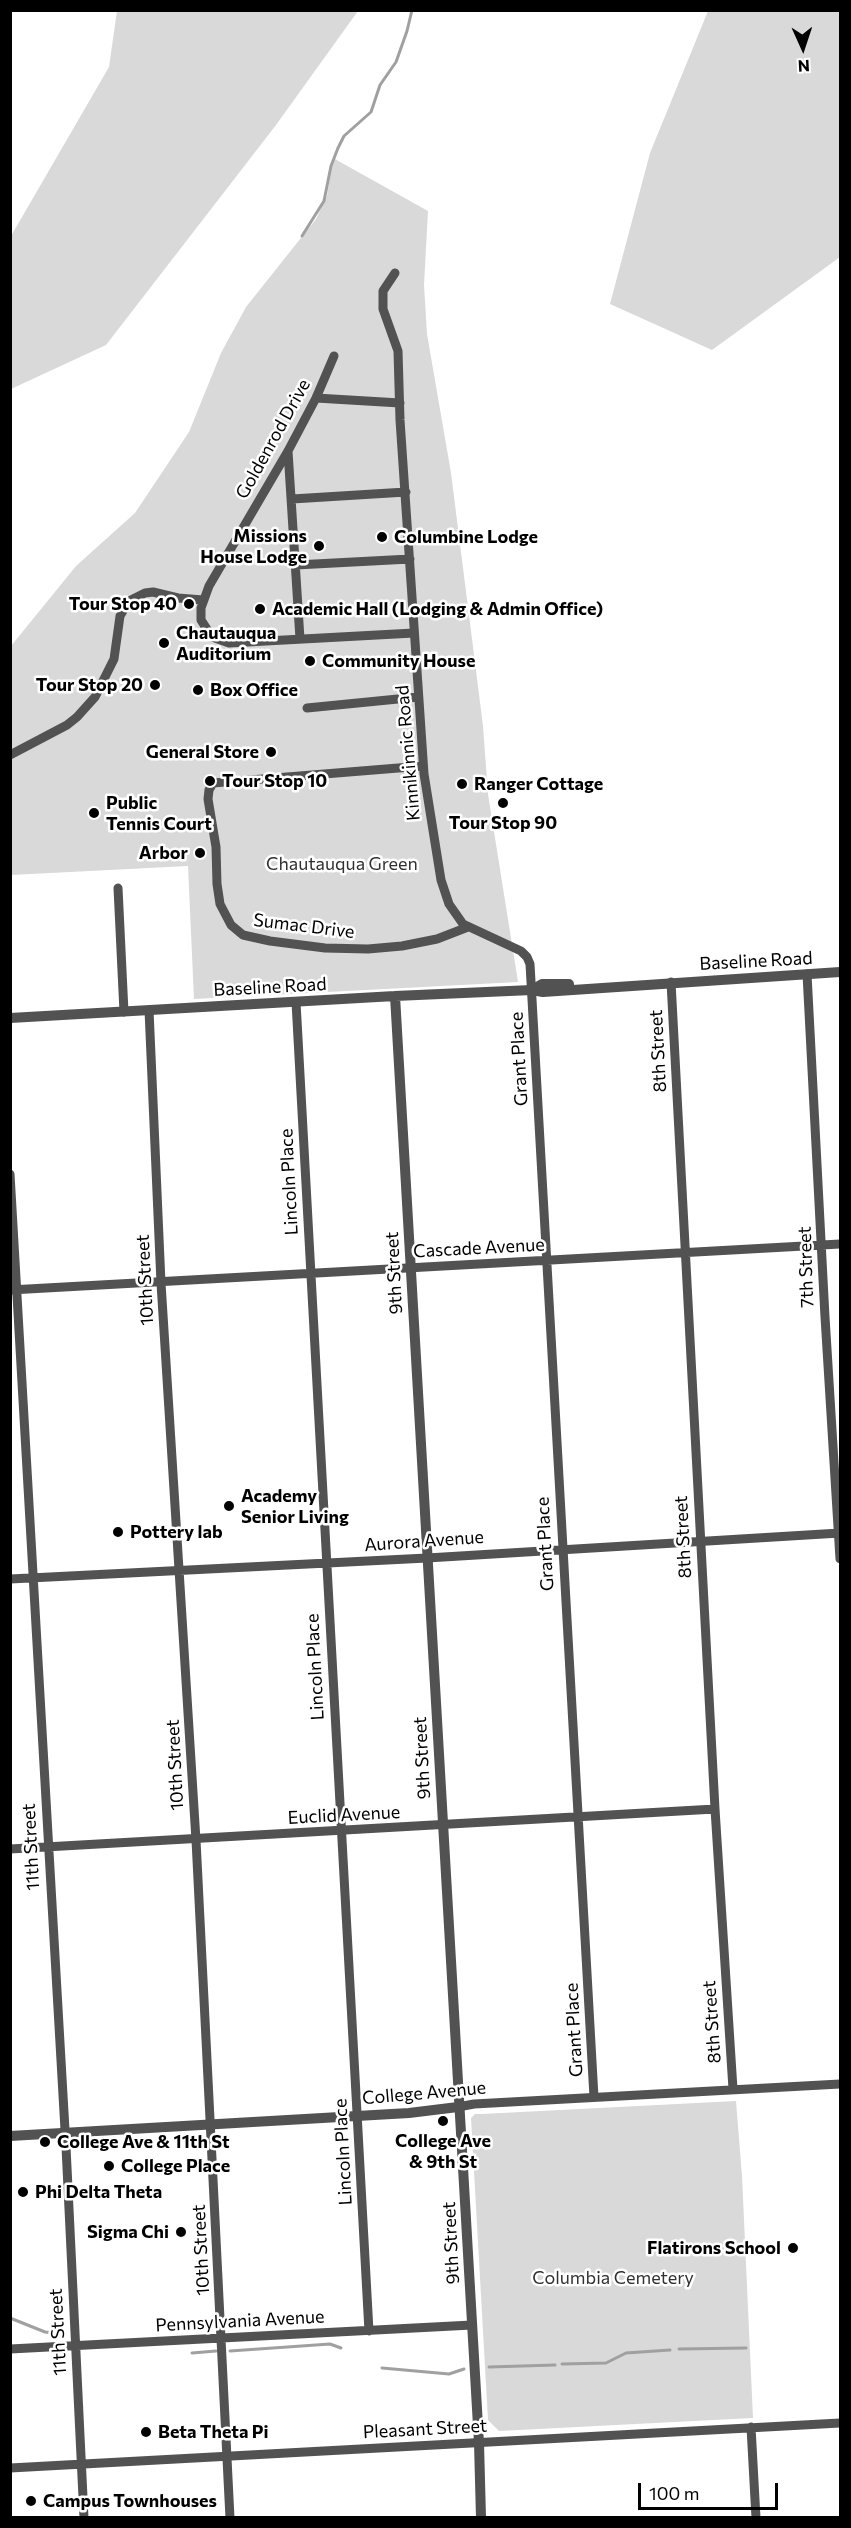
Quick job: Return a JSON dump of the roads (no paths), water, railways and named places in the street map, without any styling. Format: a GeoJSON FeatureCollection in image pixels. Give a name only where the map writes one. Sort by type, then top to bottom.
{"type":"FeatureCollection","features":[{"type":"Feature","properties":{"kind":"street","name":"Kinnikinnic Road"},"geometry":{"type":"LineString","coordinates":[[395,273],[384,289],[382,303],[386,321],[397,342],[399,359],[423,766],[443,890],[456,917],[468,927],[510,945],[527,956],[530,962],[532,990]]}},
{"type":"Feature","properties":{"kind":"street","name":"Goldenrod Drive"},"geometry":{"type":"LineString","coordinates":[[203,600],[217,570],[288,451],[316,398],[334,356]]}},
{"type":"Feature","properties":{"kind":"street"},"geometry":{"type":"LineString","coordinates":[[316,398],[400,403]]}},
{"type":"Feature","properties":{"kind":"street"},"geometry":{"type":"LineString","coordinates":[[288,451],[300,639]]}},
{"type":"Feature","properties":{"kind":"street"},"geometry":{"type":"LineString","coordinates":[[292,499],[406,492]]}},
{"type":"Feature","properties":{"kind":"street"},"geometry":{"type":"LineString","coordinates":[[296,565],[410,559]]}},
{"type":"Feature","properties":{"kind":"street"},"geometry":{"type":"LineString","coordinates":[[10,755],[63,728],[95,697],[111,669],[120,616],[125,605],[145,593],[158,592],[178,598],[203,600],[200,612],[202,624],[210,635],[219,641],[233,643],[414,633]]}},
{"type":"Feature","properties":{"kind":"street"},"geometry":{"type":"LineString","coordinates":[[307,708],[418,697]]}},
{"type":"Feature","properties":{"kind":"street","name":"Sumac Drive"},"geometry":{"type":"LineString","coordinates":[[423,766],[220,782],[211,786],[208,800],[216,847],[220,904],[231,925],[243,935],[266,941],[316,947],[368,949],[432,941],[468,927]]}},
{"type":"Feature","properties":{"kind":"street"},"geometry":{"type":"LineString","coordinates":[[118,888],[124,1012]]}},
{"type":"Feature","properties":{"kind":"street","name":"Baseline Road"},"geometry":{"type":"LineString","coordinates":[[10,1018],[394,996],[532,990],[543,992],[602,986],[840,972]]}},
{"type":"Feature","properties":{"kind":"street","name":"7th Street"},"geometry":{"type":"LineString","coordinates":[[807,974],[840,1559]]}},
{"type":"Feature","properties":{"kind":"street","name":"8th Street"},"geometry":{"type":"LineString","coordinates":[[671,982],[700,1542],[733,2089]]}},
{"type":"Feature","properties":{"kind":"street","name":"Grant Place"},"geometry":{"type":"LineString","coordinates":[[532,990],[594,2097]]}},
{"type":"Feature","properties":{"kind":"street","name":"9th Street"},"geometry":{"type":"LineString","coordinates":[[394,996],[479,2443],[481,2517]]}},
{"type":"Feature","properties":{"kind":"street","name":"Lincoln Place"},"geometry":{"type":"LineString","coordinates":[[296,1002],[369,2331]]}},
{"type":"Feature","properties":{"kind":"street","name":"10th Street"},"geometry":{"type":"LineString","coordinates":[[149,1010],[161,1283],[196,1840],[230,2517]]}},
{"type":"Feature","properties":{"kind":"street","name":"11th Street"},"geometry":{"type":"LineString","coordinates":[[10,1174],[13,1290],[33,1578],[65,2133],[84,2517]]}},
{"type":"Feature","properties":{"kind":"street","name":"Cascade Avenue"},"geometry":{"type":"LineString","coordinates":[[13,1290],[840,1244]]}},
{"type":"Feature","properties":{"kind":"street","name":"Aurora Avenue"},"geometry":{"type":"LineString","coordinates":[[10,1579],[427,1558],[840,1533]]}},
{"type":"Feature","properties":{"kind":"street","name":"Euclid Avenue"},"geometry":{"type":"LineString","coordinates":[[10,1850],[442,1827],[715,1809]]}},
{"type":"Feature","properties":{"kind":"street","name":"College Avenue"},"geometry":{"type":"LineString","coordinates":[[10,2136],[357,2116],[594,2097],[840,2084]]}},
{"type":"Feature","properties":{"kind":"street","name":"Pennsylvania Avenue"},"geometry":{"type":"LineString","coordinates":[[10,2349],[472,2325]]}},
{"type":"Feature","properties":{"kind":"street","name":"Pleasant Street"},"geometry":{"type":"LineString","coordinates":[[10,2468],[840,2423]]}},
{"type":"Feature","properties":{"kind":"street"},"geometry":{"type":"LineString","coordinates":[[751,2427],[756,2517]]}},
{"type":"Feature","properties":{"kind":"waterway"},"geometry":{"type":"LineString","coordinates":[[302,236],[324,201],[331,166],[344,136],[371,112],[380,85],[396,62],[412,10]]}},
{"type":"Feature","properties":{"kind":"waterway"},"geometry":{"type":"LineString","coordinates":[[10,2318],[45,2332],[54,2333]]}},
{"type":"Feature","properties":{"kind":"waterway"},"geometry":{"type":"LineString","coordinates":[[230,2351],[330,2344],[341,2348]]}},
{"type":"Feature","properties":{"kind":"waterway"},"geometry":{"type":"LineString","coordinates":[[679,2349],[746,2348]]}},
{"type":"Feature","properties":{"kind":"waterway"},"geometry":{"type":"LineString","coordinates":[[562,2364],[606,2363],[626,2353],[670,2350]]}},
{"type":"Feature","properties":{"kind":"waterway"},"geometry":{"type":"LineString","coordinates":[[192,2353],[216,2351]]}},
{"type":"Feature","properties":{"kind":"waterway"},"geometry":{"type":"LineString","coordinates":[[489,2367],[555,2365]]}},
{"type":"Feature","properties":{"kind":"waterway"},"geometry":{"type":"LineString","coordinates":[[382,2368],[449,2374],[464,2369]]}},
{"type":"Feature","properties":{"kind":"place","name":"Columbine Lodge"},"geometry":{"type":"Point","coordinates":[382,537]}},
{"type":"Feature","properties":{"kind":"place","name":"Missions House Lodge"},"geometry":{"type":"Point","coordinates":[319,546]}},
{"type":"Feature","properties":{"kind":"place","name":"Tour Stop 40"},"geometry":{"type":"Point","coordinates":[189,604]}},
{"type":"Feature","properties":{"kind":"place","name":"Academic Hall (Lodging & Admin Office)"},"geometry":{"type":"Point","coordinates":[260,609]}},
{"type":"Feature","properties":{"kind":"place","name":"Chautauqua Auditorium"},"geometry":{"type":"Point","coordinates":[164,643]}},
{"type":"Feature","properties":{"kind":"place","name":"Community House"},"geometry":{"type":"Point","coordinates":[310,661]}},
{"type":"Feature","properties":{"kind":"place","name":"Tour Stop 20"},"geometry":{"type":"Point","coordinates":[155,685]}},
{"type":"Feature","properties":{"kind":"place","name":"Box Office"},"geometry":{"type":"Point","coordinates":[198,690]}},
{"type":"Feature","properties":{"kind":"place","name":"General Store"},"geometry":{"type":"Point","coordinates":[271,752]}},
{"type":"Feature","properties":{"kind":"place","name":"Tour Stop 10"},"geometry":{"type":"Point","coordinates":[210,781]}},
{"type":"Feature","properties":{"kind":"place","name":"Ranger Cottage"},"geometry":{"type":"Point","coordinates":[462,784]}},
{"type":"Feature","properties":{"kind":"place","name":"Tour Stop 90"},"geometry":{"type":"Point","coordinates":[503,803]}},
{"type":"Feature","properties":{"kind":"place","name":"Public Tennis Court"},"geometry":{"type":"Point","coordinates":[94,813]}},
{"type":"Feature","properties":{"kind":"place","name":"Arbor"},"geometry":{"type":"Point","coordinates":[200,853]}},
{"type":"Feature","properties":{"kind":"place","name":"Academy Senior Living"},"geometry":{"type":"Point","coordinates":[229,1506]}},
{"type":"Feature","properties":{"kind":"place","name":"Pottery lab"},"geometry":{"type":"Point","coordinates":[118,1532]}},
{"type":"Feature","properties":{"kind":"place","name":"College Ave & 9th St"},"geometry":{"type":"Point","coordinates":[443,2121]}},
{"type":"Feature","properties":{"kind":"place","name":"College Ave & 11th St"},"geometry":{"type":"Point","coordinates":[45,2142]}},
{"type":"Feature","properties":{"kind":"place","name":"College Place"},"geometry":{"type":"Point","coordinates":[109,2166]}},
{"type":"Feature","properties":{"kind":"place","name":"Phi Delta Theta"},"geometry":{"type":"Point","coordinates":[23,2192]}},
{"type":"Feature","properties":{"kind":"place","name":"Sigma Chi"},"geometry":{"type":"Point","coordinates":[181,2232]}},
{"type":"Feature","properties":{"kind":"place","name":"Flatirons School"},"geometry":{"type":"Point","coordinates":[793,2248]}},
{"type":"Feature","properties":{"kind":"place","name":"Beta Theta Pi"},"geometry":{"type":"Point","coordinates":[146,2432]}},
{"type":"Feature","properties":{"kind":"place","name":"Campus Townhouses"},"geometry":{"type":"Point","coordinates":[31,2501]}},
{"type":"Feature","properties":{"kind":"park label","name":"Chautauqua Green"},"geometry":{"type":"Point","coordinates":[342,864]}},
{"type":"Feature","properties":{"kind":"park label","name":"Columbia Cemetery"},"geometry":{"type":"Point","coordinates":[613,2278]}}]}
